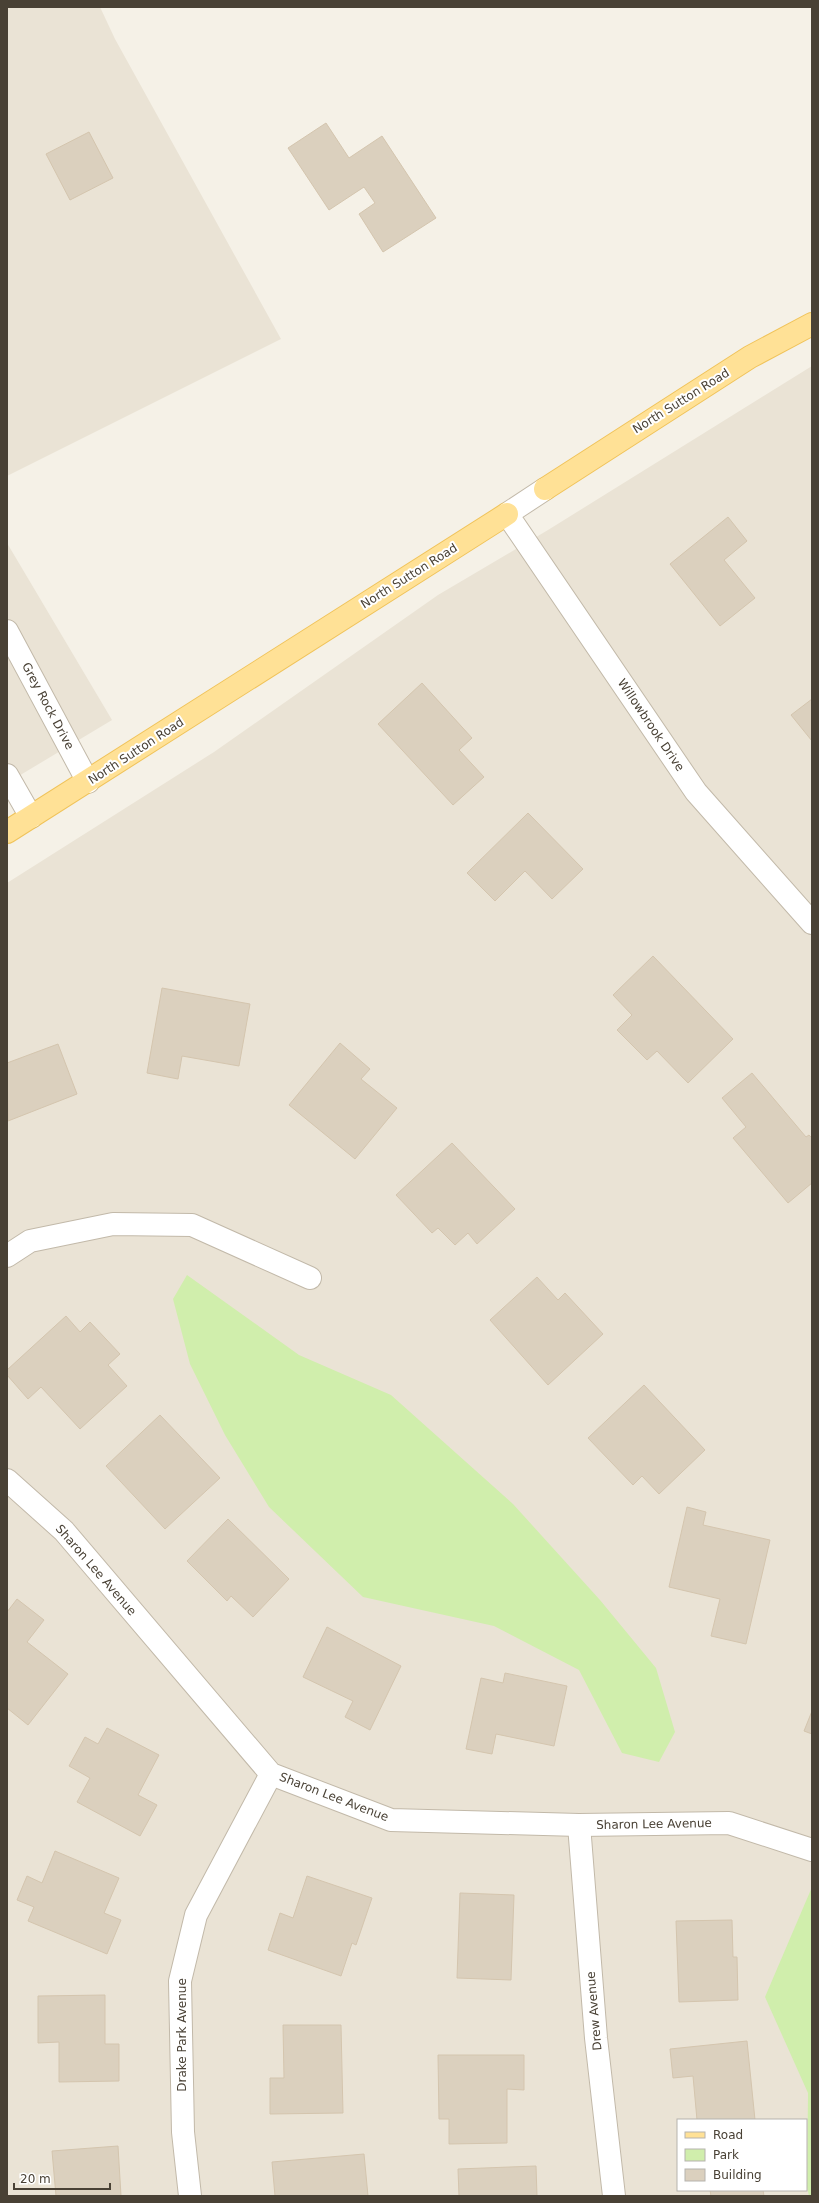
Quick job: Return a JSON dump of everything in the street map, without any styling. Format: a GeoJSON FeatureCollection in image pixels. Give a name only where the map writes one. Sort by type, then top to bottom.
{"type":"FeatureCollection","features":[{"type":"Feature","properties":{"kind":"main road","name":"North Sutton Road"},"geometry":{"type":"LineString","coordinates":[[545,489],[750,357],[812,324]]}},
{"type":"Feature","properties":{"kind":"main road","name":"North Sutton Road"},"geometry":{"type":"LineString","coordinates":[[7,832],[88,782],[507,514]]}},
{"type":"Feature","properties":{"kind":"street","name":"North Sutton Road"},"geometry":{"type":"LineString","coordinates":[[507,514],[545,489]]}},
{"type":"Feature","properties":{"kind":"street","name":"Willowbrook Drive"},"geometry":{"type":"LineString","coordinates":[[507,514],[696,792],[812,923]]}},
{"type":"Feature","properties":{"kind":"street","name":"Grey Rock Drive"},"geometry":{"type":"LineString","coordinates":[[7,631],[88,782]]}},
{"type":"Feature","properties":{"kind":"street"},"geometry":{"type":"LineString","coordinates":[[7,775],[31,817]]}},
{"type":"Feature","properties":{"kind":"street"},"geometry":{"type":"LineString","coordinates":[[7,1256],[30,1241],[113,1224],[192,1224],[310,1278]]}},
{"type":"Feature","properties":{"kind":"street","name":"Sharon Lee Avenue"},"geometry":{"type":"LineString","coordinates":[[7,1480],[64,1531],[271,1774],[391,1820],[579,1825],[729,1823],[812,1850]]}},
{"type":"Feature","properties":{"kind":"street","name":"Drake Park Avenue"},"geometry":{"type":"LineString","coordinates":[[190,2196],[183,2132],[180,1981],[196,1915],[271,1774]]}},
{"type":"Feature","properties":{"kind":"street","name":"Drew Avenue"},"geometry":{"type":"LineString","coordinates":[[579,1825],[596,2038],[614,2196]]}},
{"type":"Feature","properties":{"kind":"shaded area"},"geometry":{"type":"Polygon","coordinates":[[[7,7],[100,7],[115,39],[281,339],[7,476],[7,7]]]}},
{"type":"Feature","properties":{"kind":"shaded area"},"geometry":{"type":"Polygon","coordinates":[[[812,366],[812,2196],[7,2196],[7,883],[214,752],[438,595],[548,530],[812,366]]]}},
{"type":"Feature","properties":{"kind":"shaded area"},"geometry":{"type":"Polygon","coordinates":[[[7,543],[112,720],[7,783],[7,543]]]}},
{"type":"Feature","properties":{"kind":"green space"},"geometry":{"type":"Polygon","coordinates":[[[187,1275],[299,1355],[391,1395],[513,1504],[600,1600],[656,1668],[675,1732],[659,1762],[622,1753],[579,1670],[494,1626],[363,1597],[269,1507],[225,1435],[190,1364],[173,1299],[187,1275]]]}},
{"type":"Feature","properties":{"kind":"green space"},"geometry":{"type":"Polygon","coordinates":[[[812,1887],[812,2196],[809,2196],[807,2187],[808,2093],[765,1997],[812,1887]]]}},
{"type":"Feature","properties":{"kind":"building"},"geometry":{"type":"Polygon","coordinates":[[[326,123],[349,158],[382,136],[436,218],[383,252],[359,214],[375,203],[364,187],[329,210],[288,148],[326,123]]]}},
{"type":"Feature","properties":{"kind":"building"},"geometry":{"type":"Polygon","coordinates":[[[89,132],[113,178],[70,200],[46,154],[89,132]]]}},
{"type":"Feature","properties":{"kind":"building"},"geometry":{"type":"Polygon","coordinates":[[[728,517],[747,541],[724,560],[755,598],[720,626],[670,564],[728,517]]]}},
{"type":"Feature","properties":{"kind":"building"},"geometry":{"type":"Polygon","coordinates":[[[422,683],[472,738],[459,750],[484,777],[453,805],[378,724],[422,683]]]}},
{"type":"Feature","properties":{"kind":"building"},"geometry":{"type":"Polygon","coordinates":[[[812,699],[812,741],[791,715],[812,699]]]}},
{"type":"Feature","properties":{"kind":"building"},"geometry":{"type":"Polygon","coordinates":[[[528,813],[583,869],[552,899],[525,871],[495,901],[467,873],[528,813]]]}},
{"type":"Feature","properties":{"kind":"building"},"geometry":{"type":"Polygon","coordinates":[[[653,956],[733,1039],[688,1083],[657,1051],[647,1060],[617,1030],[632,1015],[613,995],[653,956]]]}},
{"type":"Feature","properties":{"kind":"building"},"geometry":{"type":"Polygon","coordinates":[[[162,988],[250,1004],[239,1066],[182,1056],[178,1079],[147,1073],[162,988]]]}},
{"type":"Feature","properties":{"kind":"building"},"geometry":{"type":"Polygon","coordinates":[[[340,1043],[370,1069],[361,1079],[397,1108],[355,1159],[289,1105],[340,1043]]]}},
{"type":"Feature","properties":{"kind":"building"},"geometry":{"type":"Polygon","coordinates":[[[58,1044],[77,1094],[8,1121],[7,1063],[58,1044]]]}},
{"type":"Feature","properties":{"kind":"building"},"geometry":{"type":"Polygon","coordinates":[[[752,1073],[806,1137],[809,1135],[812,1138],[812,1183],[788,1203],[733,1138],[746,1127],[722,1098],[752,1073]]]}},
{"type":"Feature","properties":{"kind":"building"},"geometry":{"type":"Polygon","coordinates":[[[452,1143],[515,1209],[477,1244],[468,1233],[455,1245],[438,1228],[432,1233],[396,1195],[452,1143]]]}},
{"type":"Feature","properties":{"kind":"building"},"geometry":{"type":"Polygon","coordinates":[[[537,1277],[558,1300],[565,1293],[603,1334],[548,1385],[490,1320],[537,1277]]]}},
{"type":"Feature","properties":{"kind":"building"},"geometry":{"type":"Polygon","coordinates":[[[66,1316],[80,1332],[90,1322],[120,1354],[108,1365],[127,1386],[80,1429],[41,1387],[28,1399],[7,1375],[7,1370],[66,1316]]]}},
{"type":"Feature","properties":{"kind":"building"},"geometry":{"type":"Polygon","coordinates":[[[644,1385],[705,1450],[659,1494],[642,1476],[633,1485],[588,1438],[644,1385]]]}},
{"type":"Feature","properties":{"kind":"building"},"geometry":{"type":"Polygon","coordinates":[[[160,1415],[220,1478],[165,1529],[106,1466],[160,1415]]]}},
{"type":"Feature","properties":{"kind":"building"},"geometry":{"type":"Polygon","coordinates":[[[687,1507],[706,1512],[703,1525],[770,1540],[746,1644],[711,1636],[720,1599],[669,1587],[687,1507]]]}},
{"type":"Feature","properties":{"kind":"building"},"geometry":{"type":"Polygon","coordinates":[[[228,1519],[289,1579],[253,1617],[231,1596],[227,1601],[187,1561],[228,1519]]]}},
{"type":"Feature","properties":{"kind":"building"},"geometry":{"type":"Polygon","coordinates":[[[17,1599],[44,1620],[27,1642],[68,1674],[28,1725],[7,1708],[7,1612],[17,1599]]]}},
{"type":"Feature","properties":{"kind":"building"},"geometry":{"type":"Polygon","coordinates":[[[327,1627],[401,1666],[370,1730],[345,1717],[353,1701],[303,1677],[327,1627]]]}},
{"type":"Feature","properties":{"kind":"building"},"geometry":{"type":"Polygon","coordinates":[[[505,1673],[567,1686],[554,1746],[496,1734],[492,1754],[466,1749],[481,1678],[503,1683],[505,1673]]]}},
{"type":"Feature","properties":{"kind":"building"},"geometry":{"type":"Polygon","coordinates":[[[812,1711],[812,1734],[804,1731],[812,1711]]]}},
{"type":"Feature","properties":{"kind":"building"},"geometry":{"type":"Polygon","coordinates":[[[107,1728],[159,1755],[138,1795],[157,1805],[140,1836],[77,1802],[90,1778],[69,1766],[85,1737],[98,1744],[107,1728]]]}},
{"type":"Feature","properties":{"kind":"building"},"geometry":{"type":"Polygon","coordinates":[[[55,1851],[119,1878],[104,1913],[121,1920],[107,1954],[28,1921],[34,1907],[17,1900],[27,1876],[42,1883],[55,1851]]]}},
{"type":"Feature","properties":{"kind":"building"},"geometry":{"type":"Polygon","coordinates":[[[307,1876],[372,1898],[356,1945],[352,1943],[341,1976],[268,1950],[280,1913],[293,1918],[307,1876]]]}},
{"type":"Feature","properties":{"kind":"building"},"geometry":{"type":"Polygon","coordinates":[[[460,1893],[514,1895],[511,1980],[457,1978],[460,1893]]]}},
{"type":"Feature","properties":{"kind":"building"},"geometry":{"type":"Polygon","coordinates":[[[732,1920],[733,1957],[737,1957],[738,2000],[679,2002],[676,1921],[732,1920]]]}},
{"type":"Feature","properties":{"kind":"building"},"geometry":{"type":"Polygon","coordinates":[[[105,1995],[105,2044],[119,2044],[119,2081],[59,2082],[59,2042],[38,2043],[38,1996],[105,1995]]]}},
{"type":"Feature","properties":{"kind":"building"},"geometry":{"type":"Polygon","coordinates":[[[283,2025],[341,2025],[343,2113],[270,2114],[270,2078],[284,2078],[283,2025]]]}},
{"type":"Feature","properties":{"kind":"building"},"geometry":{"type":"Polygon","coordinates":[[[747,2041],[755,2119],[697,2119],[693,2076],[673,2078],[670,2049],[747,2041]]]}},
{"type":"Feature","properties":{"kind":"building"},"geometry":{"type":"Polygon","coordinates":[[[438,2055],[524,2055],[524,2090],[507,2089],[507,2143],[449,2144],[449,2119],[439,2119],[438,2055]]]}},
{"type":"Feature","properties":{"kind":"building"},"geometry":{"type":"Polygon","coordinates":[[[118,2146],[121,2196],[56,2196],[52,2151],[118,2146]]]}},
{"type":"Feature","properties":{"kind":"building"},"geometry":{"type":"Polygon","coordinates":[[[364,2154],[368,2196],[275,2196],[272,2162],[364,2154]]]}},
{"type":"Feature","properties":{"kind":"building"},"geometry":{"type":"Polygon","coordinates":[[[536,2166],[537,2196],[459,2196],[458,2169],[536,2166]]]}},
{"type":"Feature","properties":{"kind":"building"},"geometry":{"type":"Polygon","coordinates":[[[710,2191],[763,2191],[764,2196],[711,2196],[710,2191]]]}}]}
